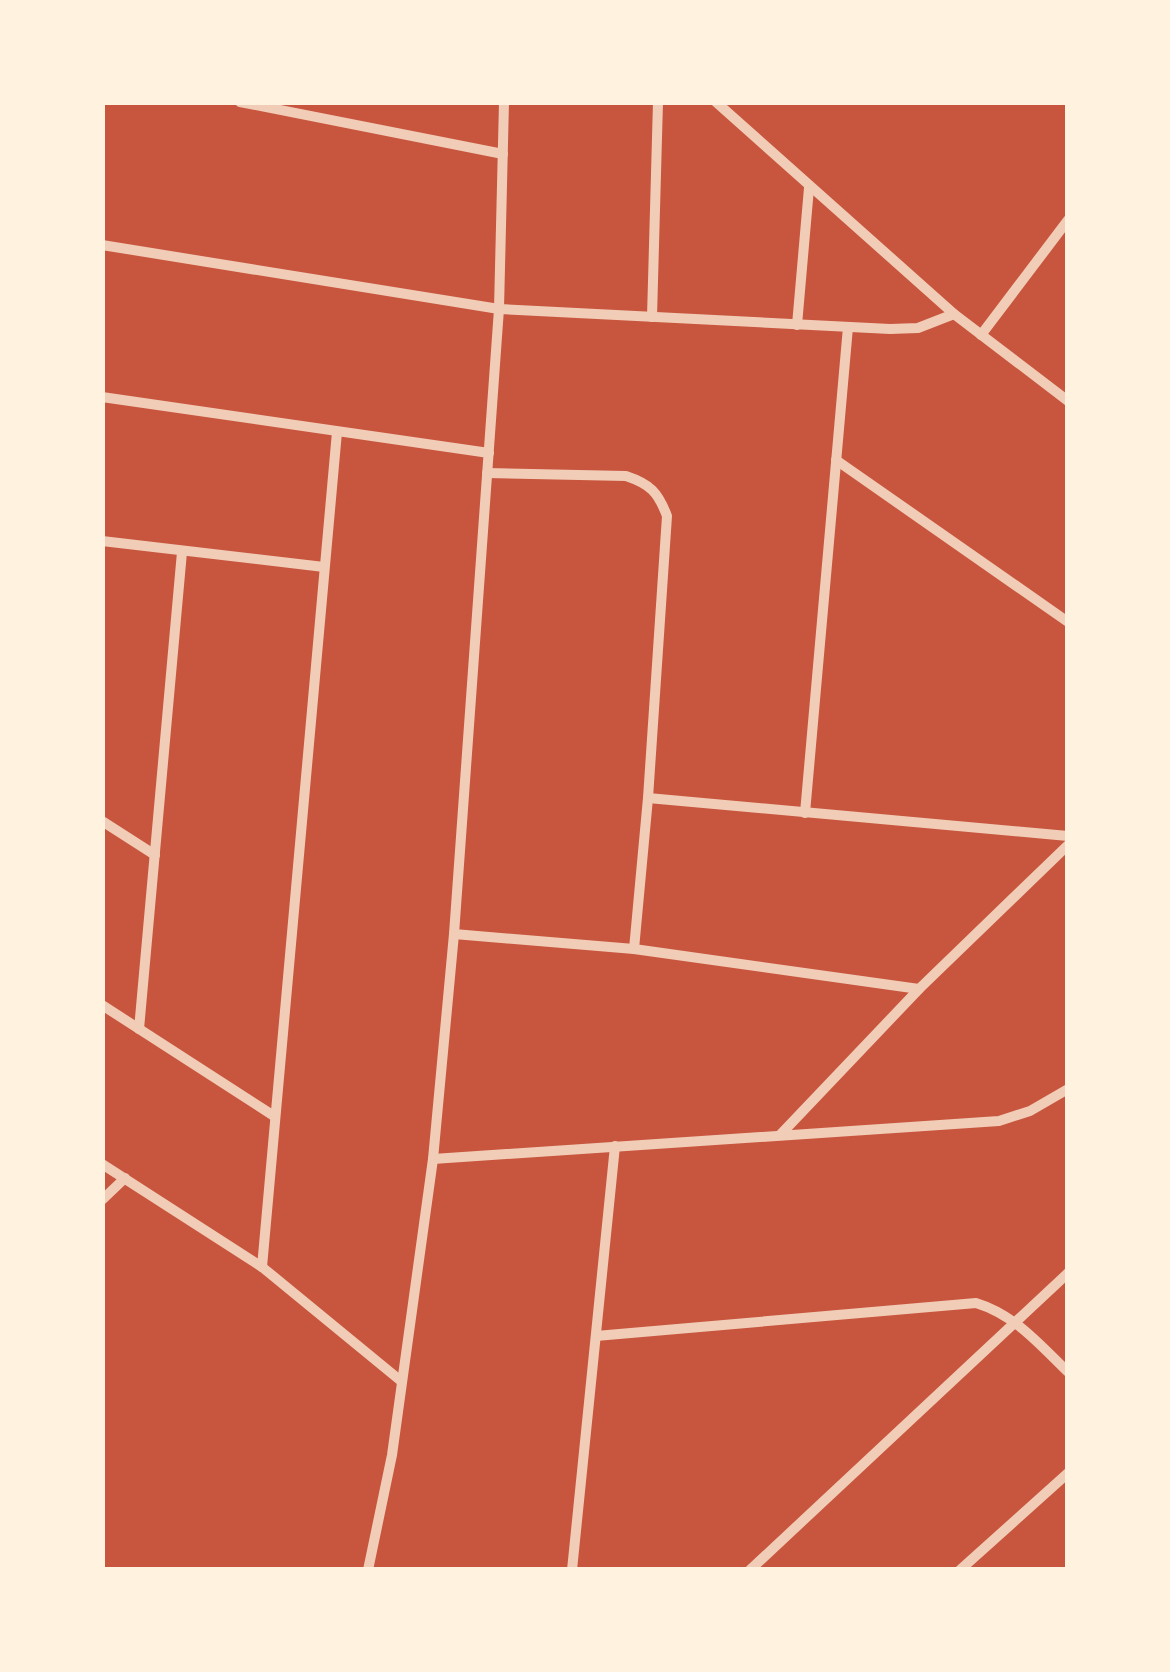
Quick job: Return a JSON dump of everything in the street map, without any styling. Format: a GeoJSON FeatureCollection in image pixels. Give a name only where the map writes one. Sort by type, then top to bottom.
{"type":"FeatureCollection","features":[{"type":"Feature","properties":{"kind":"street"},"geometry":{"type":"LineString","coordinates":[[240,102],[503,154]]}},
{"type":"Feature","properties":{"kind":"street"},"geometry":{"type":"LineString","coordinates":[[368,1570],[386,1487],[433,1159],[454,934],[500,309],[504,102]]}},
{"type":"Feature","properties":{"kind":"street"},"geometry":{"type":"LineString","coordinates":[[652,317],[658,102]]}},
{"type":"Feature","properties":{"kind":"street"},"geometry":{"type":"LineString","coordinates":[[716,102],[954,314],[1068,401]]}},
{"type":"Feature","properties":{"kind":"street"},"geometry":{"type":"LineString","coordinates":[[797,324],[809,188]]}},
{"type":"Feature","properties":{"kind":"street"},"geometry":{"type":"LineString","coordinates":[[980,335],[1068,220]]}},
{"type":"Feature","properties":{"kind":"street"},"geometry":{"type":"LineString","coordinates":[[102,245],[500,309],[848,328],[918,328],[954,314]]}},
{"type":"Feature","properties":{"kind":"street"},"geometry":{"type":"LineString","coordinates":[[805,813],[848,328]]}},
{"type":"Feature","properties":{"kind":"street"},"geometry":{"type":"LineString","coordinates":[[102,398],[488,453]]}},
{"type":"Feature","properties":{"kind":"street"},"geometry":{"type":"LineString","coordinates":[[262,1267],[336,432]]}},
{"type":"Feature","properties":{"kind":"street"},"geometry":{"type":"LineString","coordinates":[[836,460],[1068,622]]}},
{"type":"Feature","properties":{"kind":"street"},"geometry":{"type":"LineString","coordinates":[[487,473],[626,476],[646,482],[659,495],[666,516],[634,948]]}},
{"type":"Feature","properties":{"kind":"street"},"geometry":{"type":"LineString","coordinates":[[102,541],[324,566]]}},
{"type":"Feature","properties":{"kind":"street"},"geometry":{"type":"LineString","coordinates":[[139,1029],[182,552]]}},
{"type":"Feature","properties":{"kind":"street"},"geometry":{"type":"LineString","coordinates":[[648,798],[1068,836]]}},
{"type":"Feature","properties":{"kind":"street"},"geometry":{"type":"LineString","coordinates":[[102,821],[155,855]]}},
{"type":"Feature","properties":{"kind":"street"},"geometry":{"type":"LineString","coordinates":[[781,1134],[919,989],[1068,845]]}},
{"type":"Feature","properties":{"kind":"street"},"geometry":{"type":"LineString","coordinates":[[454,934],[634,948],[919,989]]}},
{"type":"Feature","properties":{"kind":"street"},"geometry":{"type":"LineString","coordinates":[[102,1004],[274,1116]]}},
{"type":"Feature","properties":{"kind":"street"},"geometry":{"type":"LineString","coordinates":[[433,1159],[999,1121],[1030,1111],[1068,1089]]}},
{"type":"Feature","properties":{"kind":"street"},"geometry":{"type":"LineString","coordinates":[[572,1570],[615,1146]]}},
{"type":"Feature","properties":{"kind":"street"},"geometry":{"type":"LineString","coordinates":[[102,1164],[262,1267],[402,1381]]}},
{"type":"Feature","properties":{"kind":"street"},"geometry":{"type":"LineString","coordinates":[[102,1200],[125,1178]]}},
{"type":"Feature","properties":{"kind":"street"},"geometry":{"type":"LineString","coordinates":[[750,1570],[1068,1272]]}},
{"type":"Feature","properties":{"kind":"street"},"geometry":{"type":"LineString","coordinates":[[596,1336],[976,1303],[1000,1310],[1016,1321],[1068,1372]]}},
{"type":"Feature","properties":{"kind":"street"},"geometry":{"type":"LineString","coordinates":[[960,1570],[1068,1473]]}}]}
